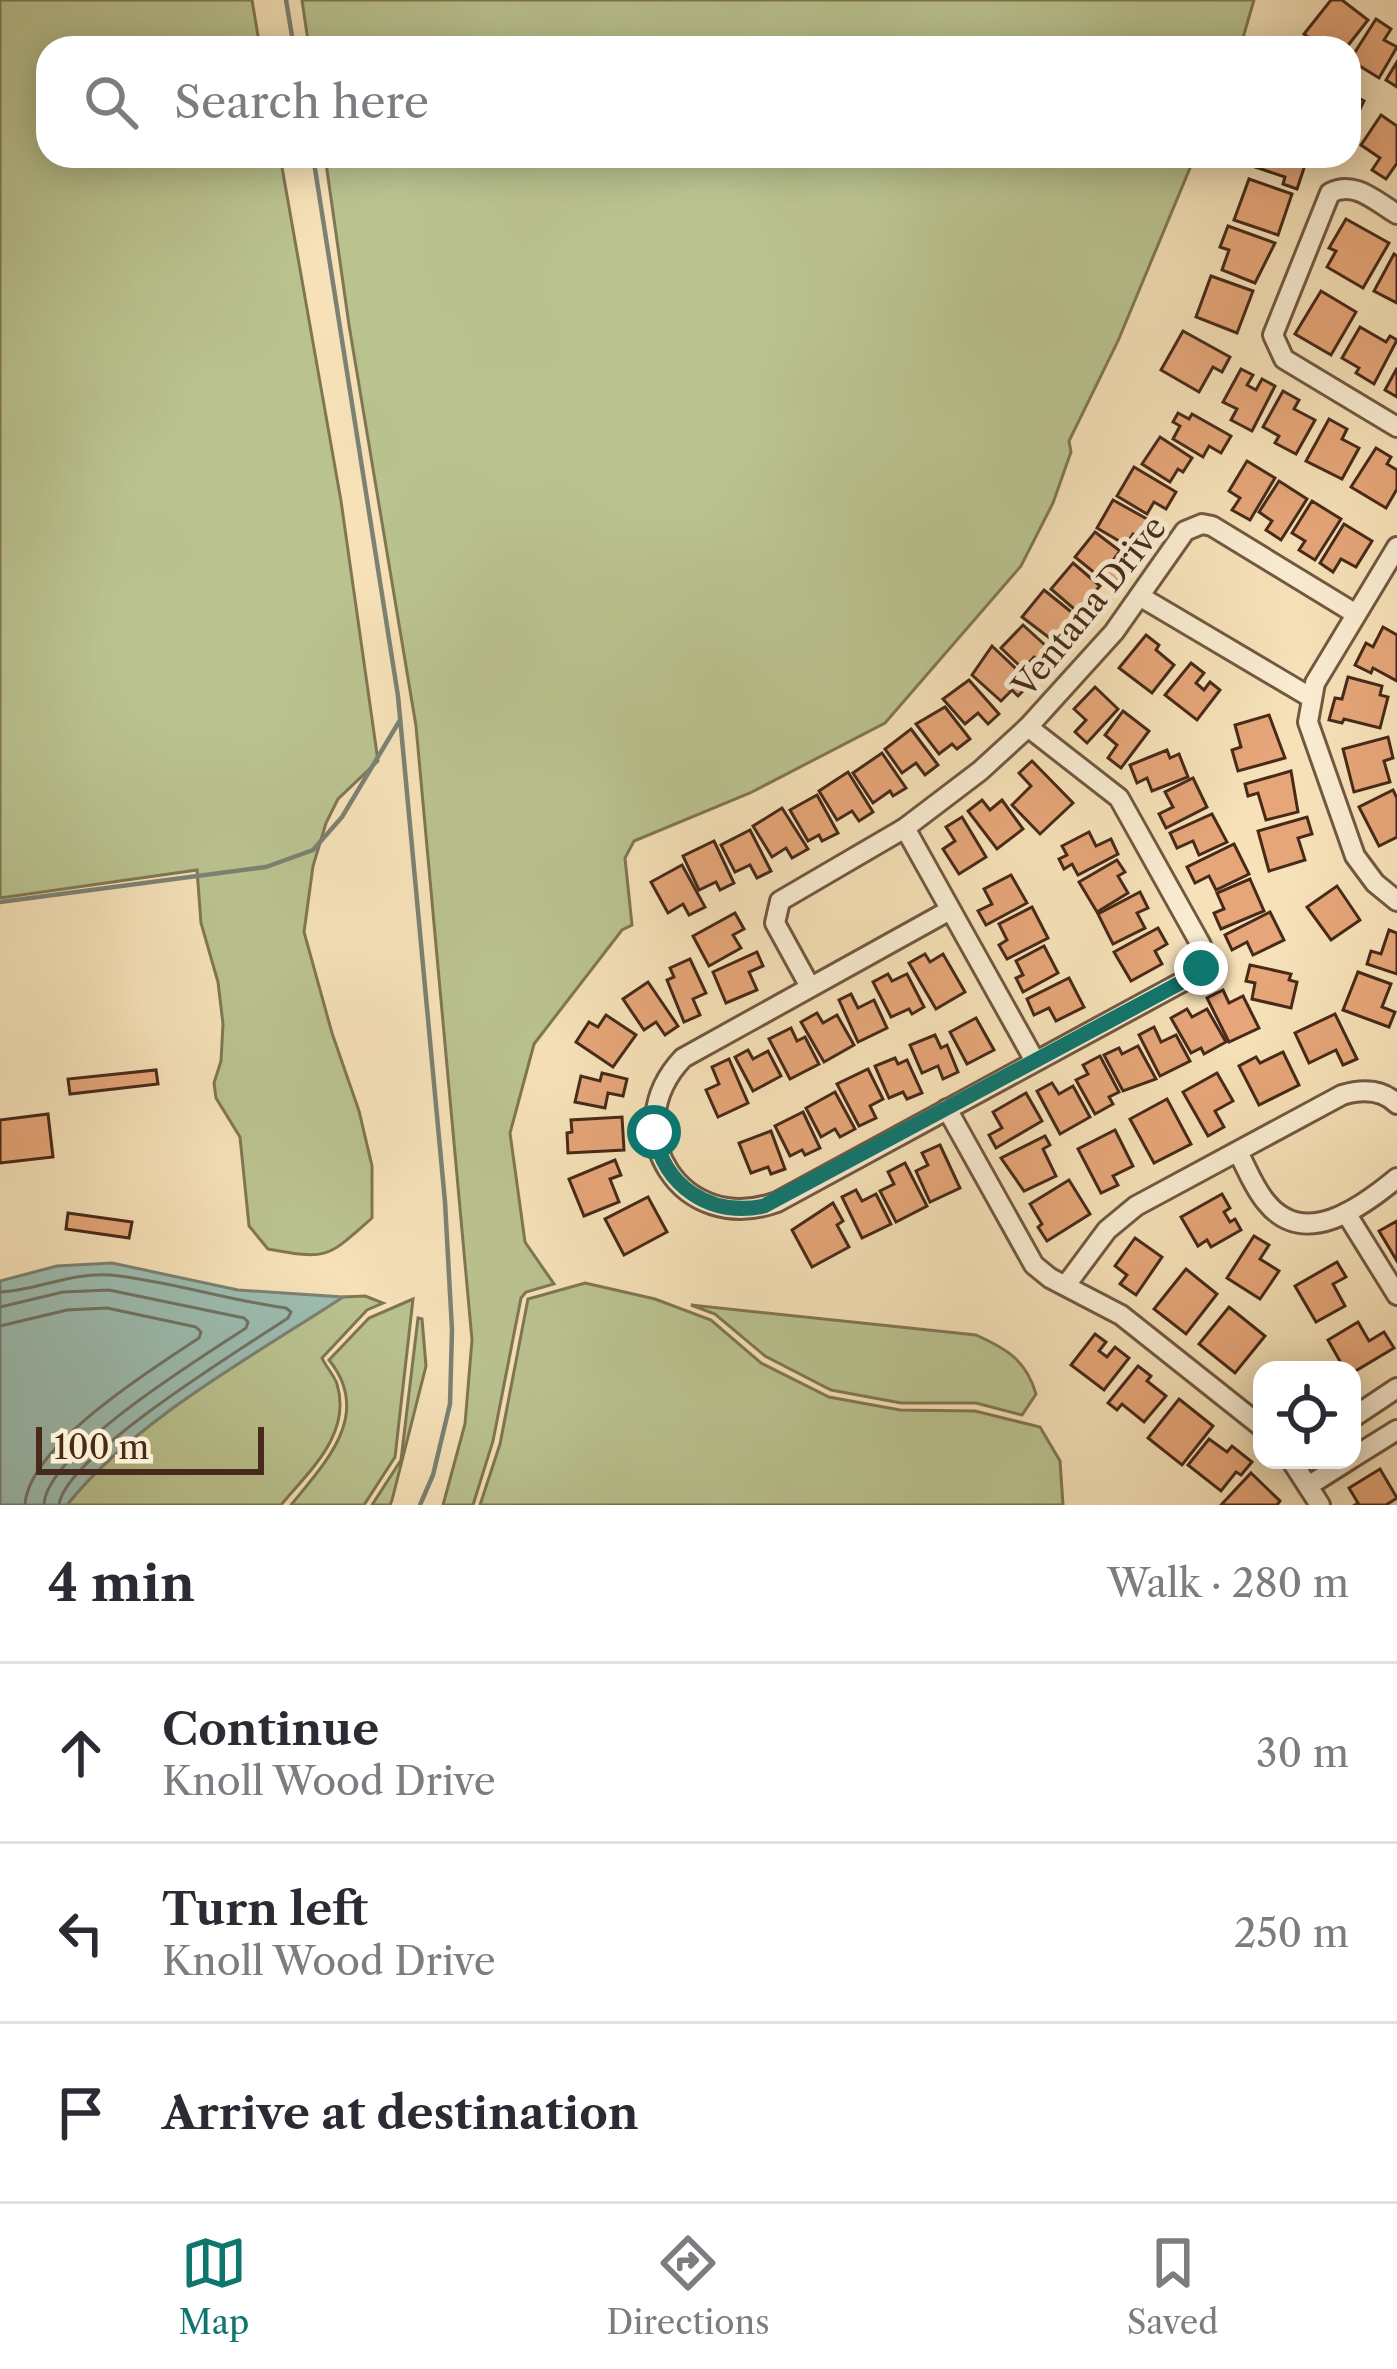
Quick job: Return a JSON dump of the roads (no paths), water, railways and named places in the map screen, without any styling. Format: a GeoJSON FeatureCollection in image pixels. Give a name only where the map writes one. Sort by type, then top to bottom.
{"type":"FeatureCollection","features":[{"type":"Feature","properties":{"kind":"street"},"geometry":{"type":"LineString","coordinates":[[1397,214],[1356,189],[1330,194],[1273,334],[1284,358],[1397,427]]}},
{"type":"Feature","properties":{"kind":"street","name":"Ventana Drive"},"geometry":{"type":"LineString","coordinates":[[809,986],[775,923],[780,901],[905,828],[1028,727],[1078,675],[1141,597],[1185,531],[1202,524],[1212,526],[1356,614]]}},
{"type":"Feature","properties":{"kind":"street"},"geometry":{"type":"LineString","coordinates":[[1397,547],[1310,697],[1310,736],[1345,836],[1360,866],[1397,901]]}},
{"type":"Feature","properties":{"kind":"street"},"geometry":{"type":"LineString","coordinates":[[1141,597],[1310,697]]}},
{"type":"Feature","properties":{"kind":"street"},"geometry":{"type":"LineString","coordinates":[[950,910],[694,1050],[665,1079],[656,1105],[657,1145],[668,1171],[686,1191],[723,1208],[764,1206],[1201,968],[1204,952],[1130,812],[1109,789],[1028,727]]}},
{"type":"Feature","properties":{"kind":"street"},"geometry":{"type":"LineString","coordinates":[[905,828],[1036,1061]]}},
{"type":"Feature","properties":{"kind":"street"},"geometry":{"type":"LineString","coordinates":[[1066,1285],[1123,1215],[1342,1095],[1395,1094]]}},
{"type":"Feature","properties":{"kind":"street"},"geometry":{"type":"LineString","coordinates":[[947,1109],[1030,1260],[1050,1278],[1131,1322],[1253,1420]]}},
{"type":"Feature","properties":{"kind":"street"},"geometry":{"type":"LineString","coordinates":[[1238,1152],[1262,1198],[1282,1216],[1317,1224],[1346,1213],[1397,1178]]}},
{"type":"Feature","properties":{"kind":"street"},"geometry":{"type":"LineString","coordinates":[[1346,1213],[1397,1295]]}},
{"type":"Feature","properties":{"kind":"street"},"geometry":{"type":"LineString","coordinates":[[1361,1412],[1397,1388]]}},
{"type":"Feature","properties":{"kind":"street"},"geometry":{"type":"LineString","coordinates":[[1361,1453],[1397,1430]]}},
{"type":"Feature","properties":{"kind":"street"},"geometry":{"type":"LineString","coordinates":[[1297,1469],[1320,1505]]}},
{"type":"Feature","properties":{"kind":"street"},"geometry":{"type":"LineString","coordinates":[[1308,1486],[1335,1469]]}},
{"type":"Feature","properties":{"kind":"water"},"geometry":{"type":"Polygon","coordinates":[[[112,1263],[238,1290],[343,1297],[160,1418],[94,1474],[67,1505],[0,1505],[0,1281],[57,1266],[112,1263]]]}},
{"type":"Feature","properties":{"kind":"waterway"},"geometry":{"type":"LineString","coordinates":[[286,0],[292,36]]}},
{"type":"Feature","properties":{"kind":"waterway"},"geometry":{"type":"LineString","coordinates":[[315,168],[398,696],[445,1202],[452,1330],[450,1404],[433,1475],[420,1505]]}},
{"type":"Feature","properties":{"kind":"waterway"},"geometry":{"type":"LineString","coordinates":[[0,902],[266,867],[313,850],[342,817],[400,720]]}}]}
